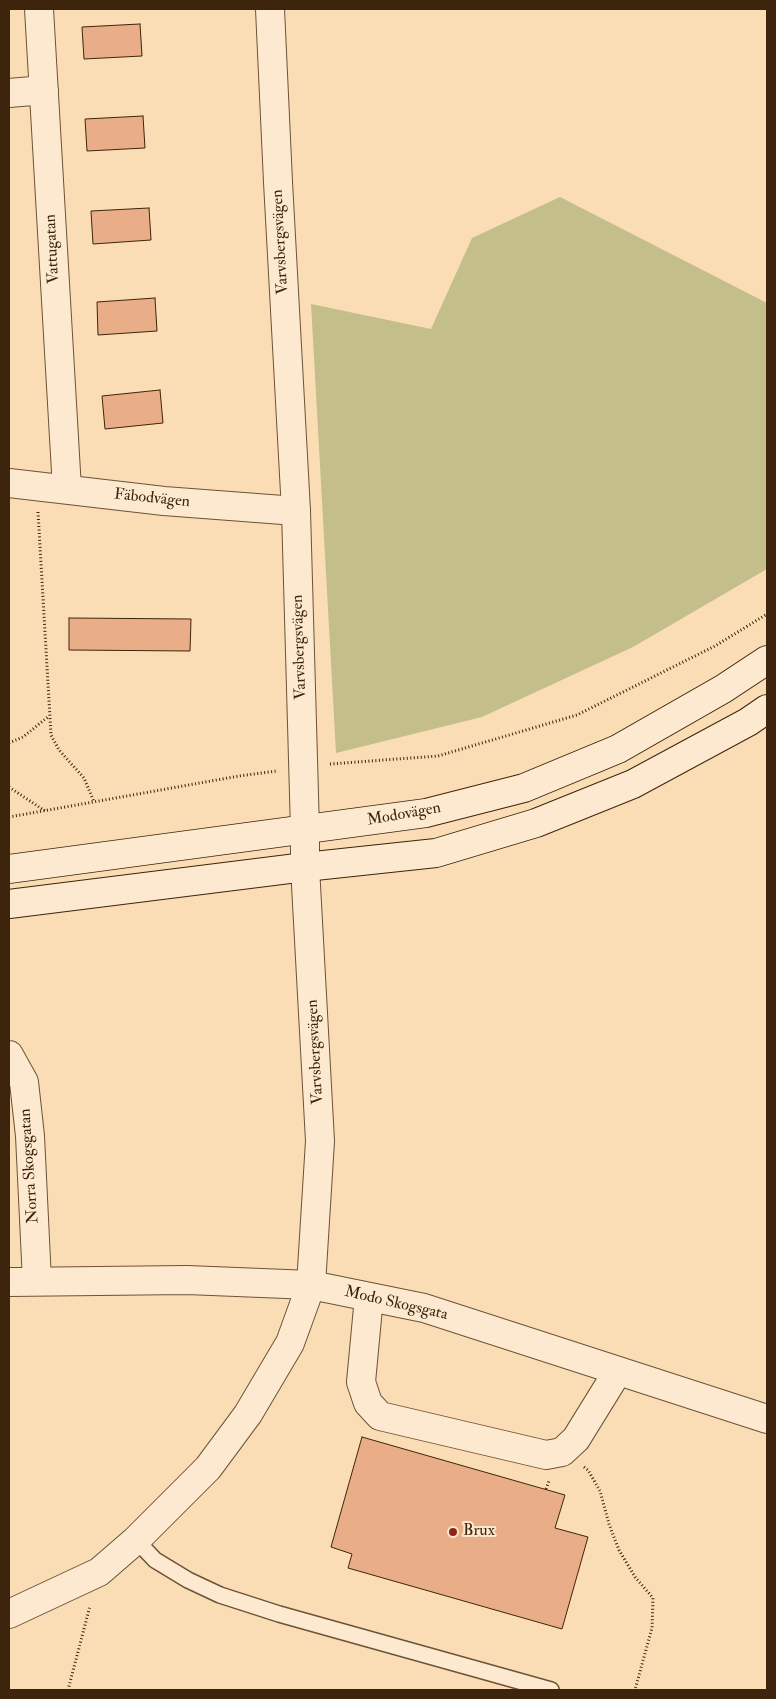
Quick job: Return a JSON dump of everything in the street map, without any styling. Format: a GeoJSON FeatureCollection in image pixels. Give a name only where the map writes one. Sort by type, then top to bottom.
{"type":"FeatureCollection","features":[{"type":"Feature","properties":{"kind":"street","name":"Vattugatan"},"geometry":{"type":"LineString","coordinates":[[39,9],[67,489]]}},
{"type":"Feature","properties":{"kind":"street","name":"Varvsbergsvägen"},"geometry":{"type":"LineString","coordinates":[[9,1614],[99,1572],[136,1540],[208,1468],[248,1414],[290,1343],[311,1285],[320,1141],[305,867],[296,511],[270,9]]}},
{"type":"Feature","properties":{"kind":"street"},"geometry":{"type":"LineString","coordinates":[[9,93],[44,90]]}},
{"type":"Feature","properties":{"kind":"street","name":"Fäbodvägen"},"geometry":{"type":"LineString","coordinates":[[9,483],[164,501],[296,511]]}},
{"type":"Feature","properties":{"kind":"street","name":"Modovägen"},"geometry":{"type":"LineString","coordinates":[[9,869],[426,813],[524,788],[618,749],[723,689],[767,660]]}},
{"type":"Feature","properties":{"kind":"street"},"geometry":{"type":"LineString","coordinates":[[9,904],[305,867],[436,853],[536,823],[633,784],[748,722],[767,709]]}},
{"type":"Feature","properties":{"kind":"street","name":"Norra Skogsgatan"},"geometry":{"type":"LineString","coordinates":[[9,1055],[24,1082],[30,1136],[37,1281]]}},
{"type":"Feature","properties":{"kind":"street","name":"Modo Skogsgata"},"geometry":{"type":"LineString","coordinates":[[9,1282],[187,1280],[311,1285],[424,1308],[767,1419]]}},
{"type":"Feature","properties":{"kind":"street"},"geometry":{"type":"LineString","coordinates":[[369,1297],[361,1382],[368,1403],[380,1416],[546,1455],[562,1452],[576,1439],[618,1371]]}},
{"type":"Feature","properties":{"kind":"lane"},"geometry":{"type":"LineString","coordinates":[[136,1540],[155,1560],[188,1580],[220,1595],[279,1614],[551,1690]]}},
{"type":"Feature","properties":{"kind":"path"},"geometry":{"type":"LineString","coordinates":[[37,486],[51,736],[58,750],[84,778],[94,802]]}},
{"type":"Feature","properties":{"kind":"path"},"geometry":{"type":"LineString","coordinates":[[9,817],[239,776],[348,762],[438,756],[577,715],[715,646],[767,614]]}},
{"type":"Feature","properties":{"kind":"path"},"geometry":{"type":"LineString","coordinates":[[9,743],[23,737],[49,715]]}},
{"type":"Feature","properties":{"kind":"path"},"geometry":{"type":"LineString","coordinates":[[9,787],[45,811]]}},
{"type":"Feature","properties":{"kind":"path"},"geometry":{"type":"LineString","coordinates":[[546,1490],[562,1452],[588,1470],[600,1491],[609,1524],[619,1550],[635,1577],[653,1598],[652,1628],[635,1690]]}},
{"type":"Feature","properties":{"kind":"path"},"geometry":{"type":"LineString","coordinates":[[68,1690],[99,1572]]}},
{"type":"Feature","properties":{"kind":"shaded area"},"geometry":{"type":"Polygon","coordinates":[[[560,197],[767,303],[767,569],[633,647],[482,717],[336,753],[311,304],[431,329],[472,238],[560,197]]]}},
{"type":"Feature","properties":{"kind":"building"},"geometry":{"type":"Polygon","coordinates":[[[140,24],[142,56],[84,59],[82,27],[140,24]]]}},
{"type":"Feature","properties":{"kind":"building"},"geometry":{"type":"Polygon","coordinates":[[[143,116],[145,148],[87,151],[85,119],[143,116]]]}},
{"type":"Feature","properties":{"kind":"building"},"geometry":{"type":"Polygon","coordinates":[[[149,208],[151,240],[93,244],[91,211],[149,208]]]}},
{"type":"Feature","properties":{"kind":"building"},"geometry":{"type":"Polygon","coordinates":[[[155,298],[157,331],[98,335],[97,302],[155,298]]]}},
{"type":"Feature","properties":{"kind":"building"},"geometry":{"type":"Polygon","coordinates":[[[160,390],[163,423],[105,429],[102,396],[160,390]]]}},
{"type":"Feature","properties":{"kind":"building"},"geometry":{"type":"Polygon","coordinates":[[[69,618],[191,619],[190,651],[69,650],[69,618]]]}},
{"type":"Feature","properties":{"kind":"building","name":"Brux"},"geometry":{"type":"Polygon","coordinates":[[[362,1437],[565,1495],[555,1528],[588,1537],[562,1629],[348,1568],[352,1554],[331,1547],[362,1437]]]}},
{"type":"Feature","properties":{"kind":"place","name":"Brux"},"geometry":{"type":"Point","coordinates":[453,1532]}}]}
